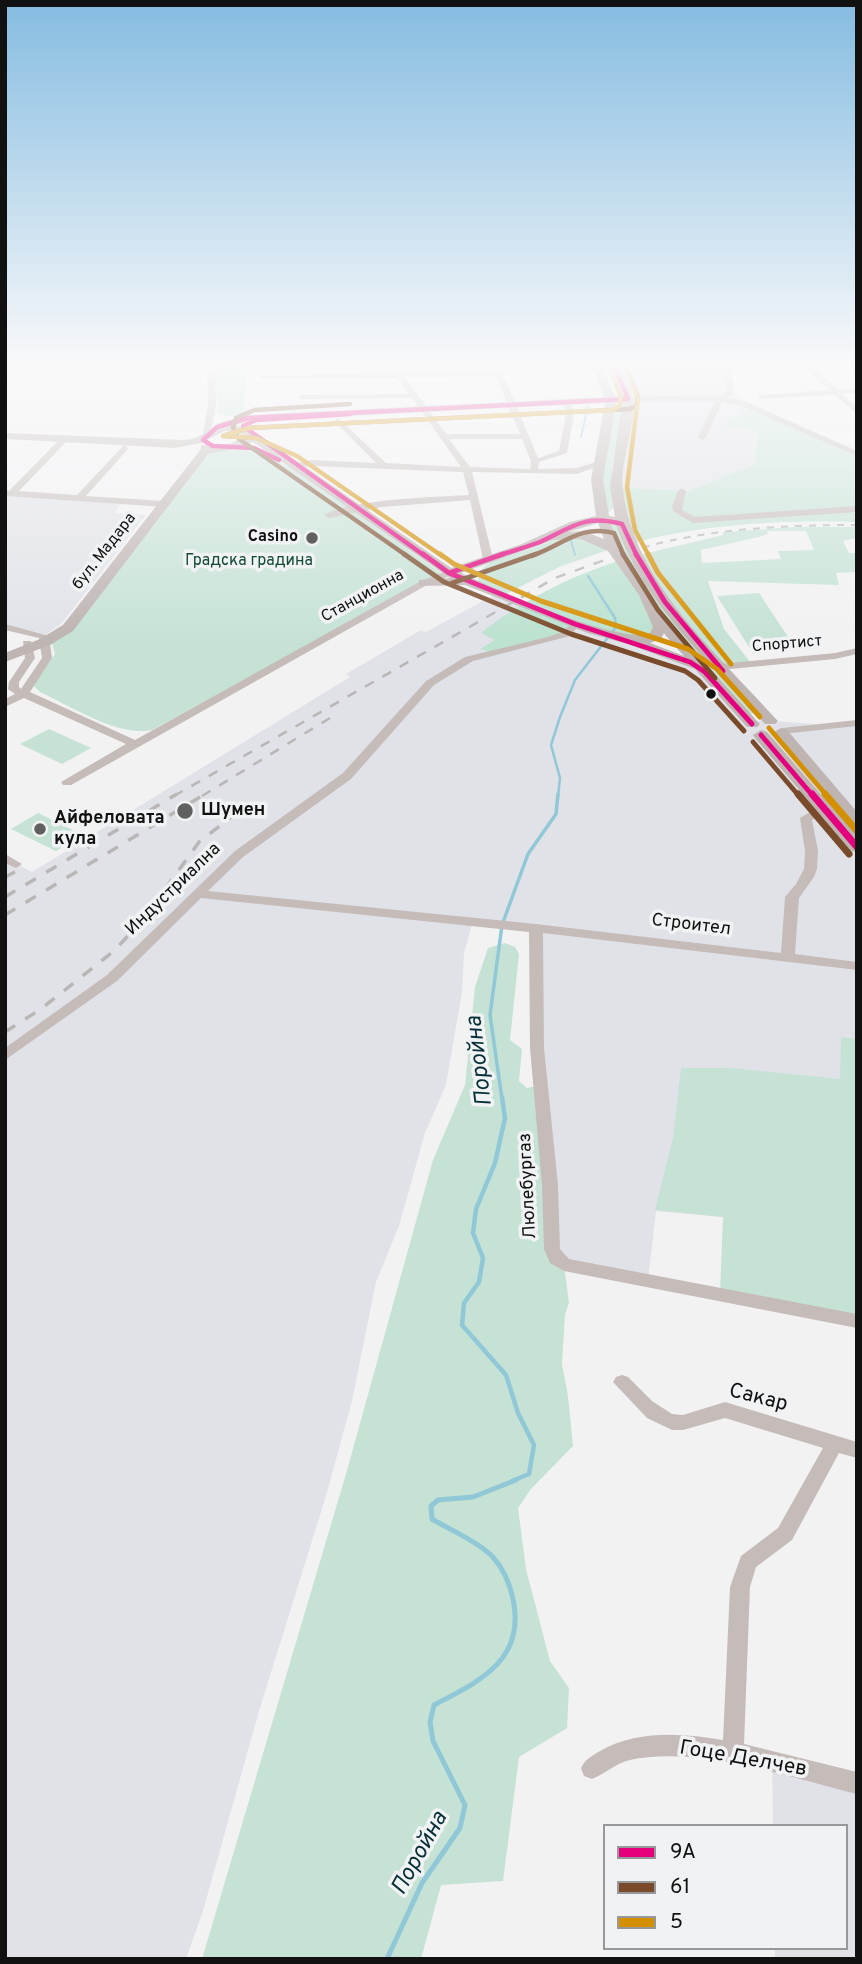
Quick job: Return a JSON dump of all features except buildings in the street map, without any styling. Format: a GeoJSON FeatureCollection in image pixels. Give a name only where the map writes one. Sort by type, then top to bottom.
{"type":"FeatureCollection","features":[{"type":"Feature","properties":{"kind":"main road","name":"бул. Мадара"},"geometry":{"type":"LineString","coordinates":[[5,658],[72,625],[195,457]]}},
{"type":"Feature","properties":{"kind":"main road","name":"бул. Мадара"},"geometry":{"type":"LineString","coordinates":[[159,504],[200,457]]}},
{"type":"Feature","properties":{"kind":"main road"},"geometry":{"type":"LineString","coordinates":[[273,457],[292,465]]}},
{"type":"Feature","properties":{"kind":"main road"},"geometry":{"type":"LineString","coordinates":[[282,457],[449,573],[475,586],[593,631],[626,639],[713,670]]}},
{"type":"Feature","properties":{"kind":"main road"},"geometry":{"type":"LineString","coordinates":[[577,522],[589,509],[601,457]]}},
{"type":"Feature","properties":{"kind":"main road"},"geometry":{"type":"LineString","coordinates":[[618,457],[618,505],[622,524],[635,556],[713,670]]}},
{"type":"Feature","properties":{"kind":"main road"},"geometry":{"type":"LineString","coordinates":[[597,479],[603,519],[613,548],[671,633],[713,670],[771,728],[857,823]]}},
{"type":"Feature","properties":{"kind":"main road"},"geometry":{"type":"LineString","coordinates":[[538,542],[603,519],[618,505]]}},
{"type":"Feature","properties":{"kind":"main road","name":"Станционна"},"geometry":{"type":"LineString","coordinates":[[449,573],[538,542],[577,522],[603,519],[622,524]]}},
{"type":"Feature","properties":{"kind":"main road"},"geometry":{"type":"LineString","coordinates":[[538,542],[565,535],[583,535],[613,548]]}},
{"type":"Feature","properties":{"kind":"main road"},"geometry":{"type":"LineString","coordinates":[[475,586],[473,573],[485,560]]}},
{"type":"Feature","properties":{"kind":"main road"},"geometry":{"type":"LineString","coordinates":[[424,583],[444,580],[475,586]]}},
{"type":"Feature","properties":{"kind":"main road"},"geometry":{"type":"LineString","coordinates":[[626,639],[651,639],[659,631],[660,626],[645,596]]}},
{"type":"Feature","properties":{"kind":"main road","name":"бул. Мадара"},"geometry":{"type":"LineString","coordinates":[[5,651],[28,646]]}},
{"type":"Feature","properties":{"kind":"main road"},"geometry":{"type":"LineString","coordinates":[[771,728],[824,808],[857,847]]}},
{"type":"Feature","properties":{"kind":"street"},"geometry":{"type":"LineString","coordinates":[[8,494],[47,457]]}},
{"type":"Feature","properties":{"kind":"street"},"geometry":{"type":"LineString","coordinates":[[79,498],[116,457]]}},
{"type":"Feature","properties":{"kind":"street"},"geometry":{"type":"LineString","coordinates":[[375,457],[383,465]]}},
{"type":"Feature","properties":{"kind":"street"},"geometry":{"type":"LineString","coordinates":[[458,457],[467,469],[485,560]]}},
{"type":"Feature","properties":{"kind":"street"},"geometry":{"type":"LineString","coordinates":[[531,457],[534,465]]}},
{"type":"Feature","properties":{"kind":"street"},"geometry":{"type":"LineString","coordinates":[[534,465],[554,457]]}},
{"type":"Feature","properties":{"kind":"street"},"geometry":{"type":"LineString","coordinates":[[292,465],[467,469],[534,465],[586,469],[600,464]]}},
{"type":"Feature","properties":{"kind":"street"},"geometry":{"type":"LineString","coordinates":[[682,491],[678,511],[694,520],[857,509]]}},
{"type":"Feature","properties":{"kind":"street"},"geometry":{"type":"LineString","coordinates":[[8,494],[159,504]]}},
{"type":"Feature","properties":{"kind":"street"},"geometry":{"type":"LineString","coordinates":[[328,515],[356,508],[473,497]]}},
{"type":"Feature","properties":{"kind":"street","name":"Станционна"},"geometry":{"type":"LineString","coordinates":[[67,782],[424,583],[449,573]]}},
{"type":"Feature","properties":{"kind":"street","name":"Индустриална"},"geometry":{"type":"LineString","coordinates":[[5,1055],[112,978],[239,854],[348,776],[368,756],[416,696],[449,669],[490,652],[566,634],[575,624]]}},
{"type":"Feature","properties":{"kind":"street"},"geometry":{"type":"LineString","coordinates":[[5,627],[45,639],[47,658],[23,694],[5,704]]}},
{"type":"Feature","properties":{"kind":"street"},"geometry":{"type":"LineString","coordinates":[[28,646],[30,658],[12,686],[23,694],[135,744]]}},
{"type":"Feature","properties":{"kind":"street","name":"Спортист"},"geometry":{"type":"LineString","coordinates":[[713,670],[857,651]]}},
{"type":"Feature","properties":{"kind":"street"},"geometry":{"type":"LineString","coordinates":[[771,728],[857,723]]}},
{"type":"Feature","properties":{"kind":"street"},"geometry":{"type":"LineString","coordinates":[[788,957],[792,897],[809,877],[813,866],[806,818],[824,808]]}},
{"type":"Feature","properties":{"kind":"street","name":"Строител"},"geometry":{"type":"LineString","coordinates":[[198,894],[473,921],[857,966]]}},
{"type":"Feature","properties":{"kind":"street","name":"Люлебургаз"},"geometry":{"type":"LineString","coordinates":[[528,928],[548,1153],[552,1249],[556,1258],[564,1265],[857,1321]]}},
{"type":"Feature","properties":{"kind":"street","name":"Сакар"},"geometry":{"type":"LineString","coordinates":[[622,1382],[664,1421],[679,1424],[695,1420],[711,1411],[725,1410],[857,1450]]}},
{"type":"Feature","properties":{"kind":"street"},"geometry":{"type":"LineString","coordinates":[[733,1754],[740,1587],[744,1574],[748,1562],[785,1534],[835,1443]]}},
{"type":"Feature","properties":{"kind":"street","name":"Гоце Делчев"},"geometry":{"type":"LineString","coordinates":[[592,1768],[616,1753],[635,1748],[686,1747],[733,1754],[857,1783]]}},
{"type":"Feature","properties":{"kind":"shaded area"},"geometry":{"type":"Polygon","coordinates":[[[620,457],[756,457],[755,464],[688,491],[616,487],[620,457]]]}},
{"type":"Feature","properties":{"kind":"shaded area"},"geometry":{"type":"Polygon","coordinates":[[[5,493],[122,501],[115,513],[146,515],[62,623],[44,636],[5,627],[5,493]]]}},
{"type":"Feature","properties":{"kind":"shaded area"},"geometry":{"type":"Polygon","coordinates":[[[496,594],[690,662],[752,724],[761,720],[828,725],[857,723],[857,809],[846,810],[857,823],[857,1321],[722,1217],[656,1211],[648,1281],[556,1258],[536,929],[473,921],[464,953],[462,992],[446,1085],[425,1133],[399,1226],[376,1282],[352,1401],[326,1496],[259,1711],[203,1911],[186,1959],[5,1959],[5,858],[32,872],[350,677],[346,674],[421,630],[426,632],[496,594]]]}},
{"type":"Feature","properties":{"kind":"shaded area"},"geometry":{"type":"Polygon","coordinates":[[[772,1763],[857,1783],[857,1959],[775,1959],[775,1950],[848,1950],[848,1824],[773,1824],[772,1763]]]}},
{"type":"Feature","properties":{"kind":"green space","name":"Градска градина"},"geometry":{"type":"Polygon","coordinates":[[[205,457],[267,457],[292,468],[441,573],[152,730],[138,731],[109,725],[40,692],[33,685],[55,654],[52,643],[205,457]]]}},
{"type":"Feature","properties":{"kind":"green space"},"geometry":{"type":"Polygon","coordinates":[[[603,457],[614,457],[613,508],[606,514],[601,468],[603,457]]]}},
{"type":"Feature","properties":{"kind":"green space"},"geometry":{"type":"Polygon","coordinates":[[[756,457],[857,457],[857,509],[851,510],[857,515],[857,522],[742,525],[686,532],[629,544],[635,556],[723,535],[723,532],[795,527],[857,527],[857,538],[843,541],[849,553],[857,553],[857,572],[836,573],[839,585],[708,581],[724,629],[751,663],[720,667],[683,628],[755,713],[748,714],[674,629],[639,582],[607,520],[616,522],[616,487],[688,491],[755,464],[756,457]],[[767,531],[768,534],[759,537],[701,550],[702,563],[781,559],[778,551],[814,550],[806,531],[767,531]]]}},
{"type":"Feature","properties":{"kind":"green space"},"geometry":{"type":"Polygon","coordinates":[[[577,536],[608,550],[559,567],[506,594],[481,585],[478,579],[482,569],[491,562],[561,538],[577,536]]]}},
{"type":"Feature","properties":{"kind":"green space"},"geometry":{"type":"Polygon","coordinates":[[[621,560],[660,627],[651,639],[575,624],[566,634],[490,652],[480,649],[495,640],[481,633],[530,599],[583,574],[621,560]]]}},
{"type":"Feature","properties":{"kind":"green space"},"geometry":{"type":"Polygon","coordinates":[[[759,593],[796,649],[752,652],[717,596],[759,593]]]}},
{"type":"Feature","properties":{"kind":"green space"},"geometry":{"type":"Polygon","coordinates":[[[49,729],[91,748],[62,764],[20,744],[49,729]]]}},
{"type":"Feature","properties":{"kind":"green space"},"geometry":{"type":"Polygon","coordinates":[[[38,813],[83,835],[56,851],[11,829],[38,813]]]}},
{"type":"Feature","properties":{"kind":"green space"},"geometry":{"type":"Polygon","coordinates":[[[505,943],[515,947],[519,954],[510,1040],[522,1049],[519,1081],[527,1088],[541,1085],[550,1221],[564,1265],[569,1303],[565,1314],[562,1364],[573,1446],[531,1489],[518,1508],[526,1569],[550,1661],[569,1688],[567,1728],[519,1757],[503,1881],[441,1885],[421,1959],[202,1959],[346,1474],[433,1160],[465,1085],[475,987],[488,948],[505,943]]]}},
{"type":"Feature","properties":{"kind":"green space"},"geometry":{"type":"Polygon","coordinates":[[[841,1037],[857,1039],[857,1321],[720,1293],[723,1217],[655,1210],[673,1138],[681,1068],[731,1068],[840,1079],[841,1037]]]}},
{"type":"Feature","properties":{"kind":"waterway"},"geometry":{"type":"LineString","coordinates":[[570,537],[575,555]]}},
{"type":"Feature","properties":{"kind":"waterway","name":"Поройна"},"geometry":{"type":"LineString","coordinates":[[558,796],[560,778],[551,745],[560,717],[575,680],[616,627],[615,618],[588,576]]}},
{"type":"Feature","properties":{"kind":"waterway","name":"Поройна"},"geometry":{"type":"LineString","coordinates":[[502,1099],[490,1015],[502,925],[528,854],[556,814],[558,794]]}},
{"type":"Feature","properties":{"kind":"waterway","name":"Поройна"},"geometry":{"type":"LineString","coordinates":[[502,1097],[505,1118],[495,1163],[476,1209],[473,1233],[483,1258],[479,1282],[464,1303],[462,1325],[506,1375],[518,1413],[534,1445],[529,1474],[512,1481]]}},
{"type":"Feature","properties":{"kind":"waterway","name":"Поройна"},"geometry":{"type":"LineString","coordinates":[[387,1959],[422,1883],[460,1828],[465,1805],[433,1741],[430,1722],[434,1705],[468,1687],[496,1666],[513,1638],[515,1620],[510,1588],[496,1561],[478,1545],[432,1519],[431,1506],[438,1500],[473,1497],[516,1480]]}},
{"type":"Feature","properties":{"kind":"railway"},"geometry":{"type":"LineString","coordinates":[[616,556],[675,540],[735,530],[857,525]]}},
{"type":"Feature","properties":{"kind":"railway"},"geometry":{"type":"LineString","coordinates":[[174,796],[555,578],[621,554]]}},
{"type":"Feature","properties":{"kind":"railway"},"geometry":{"type":"LineString","coordinates":[[202,796],[330,718]]}},
{"type":"Feature","properties":{"kind":"railway"},"geometry":{"type":"LineString","coordinates":[[5,897],[177,794]]}},
{"type":"Feature","properties":{"kind":"railway"},"geometry":{"type":"LineString","coordinates":[[5,915],[205,794]]}},
{"type":"Feature","properties":{"kind":"railway"},"geometry":{"type":"LineString","coordinates":[[5,1032],[41,1009],[115,950],[145,917],[199,842],[247,805]]}},
{"type":"Feature","properties":{"kind":"railway"},"geometry":{"type":"LineString","coordinates":[[5,877],[15,872]]}},
{"type":"Feature","properties":{"kind":"transit line","name":"61"},"geometry":{"type":"LineString","coordinates":[[264,457],[444,582],[571,634],[685,671],[698,680],[744,731]]}},
{"type":"Feature","properties":{"kind":"transit line","name":"9А"},"geometry":{"type":"LineString","coordinates":[[272,457],[279,460]]}},
{"type":"Feature","properties":{"kind":"transit line","name":"9А"},"geometry":{"type":"LineString","coordinates":[[286,457],[449,573],[575,624],[690,662],[705,672],[752,724]]}},
{"type":"Feature","properties":{"kind":"transit line","name":"5"},"geometry":{"type":"LineString","coordinates":[[298,457],[454,564],[558,607],[594,620],[662,638],[688,649],[717,669],[760,717]]}},
{"type":"Feature","properties":{"kind":"transit line","name":"5"},"geometry":{"type":"LineString","coordinates":[[631,457],[627,487],[635,530],[658,573],[731,664]]}},
{"type":"Feature","properties":{"kind":"transit line","name":"9А"},"geometry":{"type":"LineString","coordinates":[[449,573],[539,542],[577,522],[603,519],[622,524],[641,565],[665,602],[723,671]]}},
{"type":"Feature","properties":{"kind":"transit line","name":"61"},"geometry":{"type":"LineString","coordinates":[[452,583],[543,552],[580,532],[602,530],[614,533],[645,592],[671,628],[715,678]]}},
{"type":"Feature","properties":{"kind":"transit line","name":"5"},"geometry":{"type":"LineString","coordinates":[[769,728],[857,831]]}},
{"type":"Feature","properties":{"kind":"transit line","name":"9А"},"geometry":{"type":"LineString","coordinates":[[761,735],[857,847]]}},
{"type":"Feature","properties":{"kind":"transit line","name":"61"},"geometry":{"type":"LineString","coordinates":[[753,742],[849,854]]}},
{"type":"Feature","properties":{"kind":"place","name":"Casino"},"geometry":{"type":"Point","coordinates":[312,538]}},
{"type":"Feature","properties":{"kind":"place","name":"Шумен"},"geometry":{"type":"Point","coordinates":[185,811]}},
{"type":"Feature","properties":{"kind":"place","name":"Айфеловата кула"},"geometry":{"type":"Point","coordinates":[40,829]}}]}
